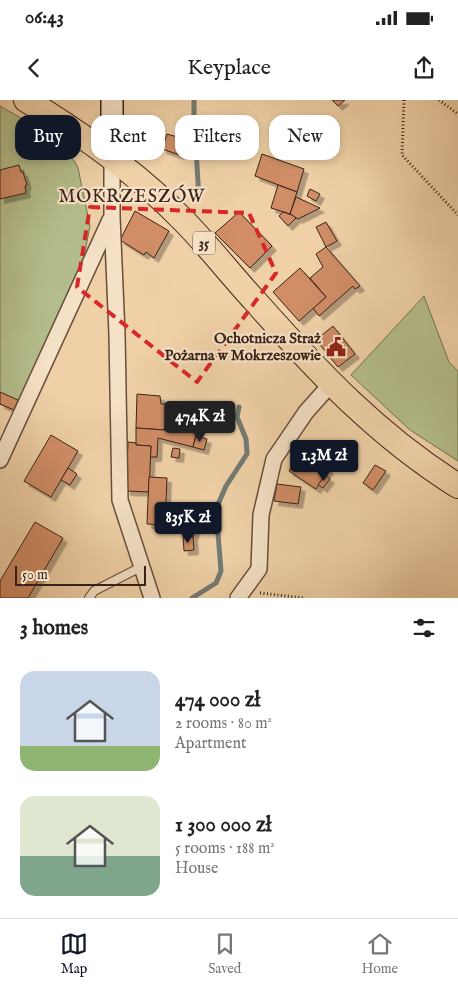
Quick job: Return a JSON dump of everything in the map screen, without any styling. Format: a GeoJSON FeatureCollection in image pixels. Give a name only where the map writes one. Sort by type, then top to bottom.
{"type":"FeatureCollection","features":[{"type":"Feature","properties":{"kind":"main road","name":"35"},"geometry":{"type":"LineString","coordinates":[[26,100],[91,144]]}},
{"type":"Feature","properties":{"kind":"main road","name":"35"},"geometry":{"type":"LineString","coordinates":[[115,160],[182,219],[254,301],[331,384],[384,433],[434,471],[458,486]]}},
{"type":"Feature","properties":{"kind":"street"},"geometry":{"type":"LineString","coordinates":[[112,100],[112,115]]}},
{"type":"Feature","properties":{"kind":"street"},"geometry":{"type":"LineString","coordinates":[[112,160],[120,500],[152,598]]}},
{"type":"Feature","properties":{"kind":"street"},"geometry":{"type":"LineString","coordinates":[[0,460],[112,217]]}},
{"type":"Feature","properties":{"kind":"street"},"geometry":{"type":"LineString","coordinates":[[242,593],[259,569],[261,515],[274,459],[306,412],[331,384]]}},
{"type":"Feature","properties":{"kind":"lane"},"geometry":{"type":"LineString","coordinates":[[89,598],[94,591],[141,567]]}},
{"type":"Feature","properties":{"kind":"path"},"geometry":{"type":"LineString","coordinates":[[404,100],[402,156],[458,215]]}},
{"type":"Feature","properties":{"kind":"path"},"geometry":{"type":"LineString","coordinates":[[439,100],[458,114]]}},
{"type":"Feature","properties":{"kind":"path"},"geometry":{"type":"LineString","coordinates":[[242,593],[304,598]]}},
{"type":"Feature","properties":{"kind":"highlighted area"},"geometry":{"type":"Polygon","coordinates":[[[90,207],[249,213],[276,273],[197,382],[77,287],[90,207]]]}},
{"type":"Feature","properties":{"kind":"green space"},"geometry":{"type":"Polygon","coordinates":[[[0,106],[16,115],[15,160],[73,160],[78,168],[90,226],[84,257],[14,410],[0,404],[0,106]]]}},
{"type":"Feature","properties":{"kind":"green space"},"geometry":{"type":"Polygon","coordinates":[[[424,296],[449,362],[458,371],[458,461],[410,430],[351,375],[424,296]]]}},
{"type":"Feature","properties":{"kind":"building"},"geometry":{"type":"Polygon","coordinates":[[[332,100],[345,100],[338,106],[332,100]]]}},
{"type":"Feature","properties":{"kind":"building"},"geometry":{"type":"Polygon","coordinates":[[[167,134],[175,136],[175,153],[165,150],[167,134]]]}},
{"type":"Feature","properties":{"kind":"building"},"geometry":{"type":"Polygon","coordinates":[[[262,154],[269,156],[269,160],[279,160],[304,169],[297,192],[255,176],[262,154]]]}},
{"type":"Feature","properties":{"kind":"building"},"geometry":{"type":"Polygon","coordinates":[[[19,165],[27,185],[25,186],[26,193],[0,199],[0,170],[19,165]]]}},
{"type":"Feature","properties":{"kind":"building"},"geometry":{"type":"Polygon","coordinates":[[[278,185],[297,192],[290,214],[271,208],[278,185]]]}},
{"type":"Feature","properties":{"kind":"building"},"geometry":{"type":"Polygon","coordinates":[[[310,189],[320,194],[316,201],[307,196],[310,189]]]}},
{"type":"Feature","properties":{"kind":"building"},"geometry":{"type":"Polygon","coordinates":[[[296,197],[320,208],[298,219],[290,214],[296,197]]]}},
{"type":"Feature","properties":{"kind":"building"},"geometry":{"type":"Polygon","coordinates":[[[135,211],[169,231],[154,258],[146,252],[144,255],[120,240],[135,211]]]}},
{"type":"Feature","properties":{"kind":"building"},"geometry":{"type":"Polygon","coordinates":[[[239,212],[272,246],[250,268],[215,233],[239,212]]]}},
{"type":"Feature","properties":{"kind":"building"},"geometry":{"type":"Polygon","coordinates":[[[283,212],[296,218],[288,226],[279,216],[283,212]]]}},
{"type":"Feature","properties":{"kind":"building"},"geometry":{"type":"Polygon","coordinates":[[[326,222],[337,241],[326,247],[316,227],[326,222]]]}},
{"type":"Feature","properties":{"kind":"building"},"geometry":{"type":"Polygon","coordinates":[[[326,247],[360,286],[355,289],[353,286],[319,316],[313,308],[326,297],[310,278],[323,267],[316,254],[326,247]]]}},
{"type":"Feature","properties":{"kind":"building"},"geometry":{"type":"Polygon","coordinates":[[[300,268],[326,297],[299,321],[273,292],[300,268]]]}},
{"type":"Feature","properties":{"kind":"building","name":"Ochotnicza Straż Pożarna w Mokrzeszowie"},"geometry":{"type":"Polygon","coordinates":[[[333,326],[355,354],[338,367],[316,340],[333,326]]]}},
{"type":"Feature","properties":{"kind":"building"},"geometry":{"type":"Polygon","coordinates":[[[0,392],[18,400],[14,410],[0,404],[0,392]]]}},
{"type":"Feature","properties":{"kind":"building"},"geometry":{"type":"Polygon","coordinates":[[[137,394],[160,396],[161,404],[166,404],[165,430],[136,428],[137,394]]]}},
{"type":"Feature","properties":{"kind":"building"},"geometry":{"type":"Polygon","coordinates":[[[165,424],[197,431],[193,447],[158,438],[157,457],[150,457],[151,446],[136,445],[136,428],[165,430],[165,424]]]}},
{"type":"Feature","properties":{"kind":"building"},"geometry":{"type":"Polygon","coordinates":[[[51,435],[78,451],[51,497],[24,481],[51,435]]]}},
{"type":"Feature","properties":{"kind":"building"},"geometry":{"type":"Polygon","coordinates":[[[196,436],[207,439],[204,450],[193,447],[196,436]]]}},
{"type":"Feature","properties":{"kind":"building"},"geometry":{"type":"Polygon","coordinates":[[[128,442],[136,443],[136,445],[151,446],[149,492],[126,491],[128,442]]]}},
{"type":"Feature","properties":{"kind":"building"},"geometry":{"type":"Polygon","coordinates":[[[173,448],[180,449],[179,458],[171,457],[173,448]]]}},
{"type":"Feature","properties":{"kind":"building"},"geometry":{"type":"Polygon","coordinates":[[[302,451],[329,469],[316,489],[289,471],[302,451]]]}},
{"type":"Feature","properties":{"kind":"building"},"geometry":{"type":"Polygon","coordinates":[[[375,465],[386,471],[373,490],[363,483],[375,465]]]}},
{"type":"Feature","properties":{"kind":"building"},"geometry":{"type":"Polygon","coordinates":[[[68,468],[77,474],[70,485],[61,480],[68,468]]]}},
{"type":"Feature","properties":{"kind":"building"},"geometry":{"type":"Polygon","coordinates":[[[325,475],[330,479],[323,488],[318,485],[325,475]]]}},
{"type":"Feature","properties":{"kind":"building"},"geometry":{"type":"Polygon","coordinates":[[[149,477],[167,478],[165,525],[147,524],[149,477]]]}},
{"type":"Feature","properties":{"kind":"building"},"geometry":{"type":"Polygon","coordinates":[[[277,484],[301,487],[298,504],[274,501],[277,484]]]}},
{"type":"Feature","properties":{"kind":"building"},"geometry":{"type":"Polygon","coordinates":[[[188,515],[198,517],[197,523],[187,521],[188,515]]]}},
{"type":"Feature","properties":{"kind":"building"},"geometry":{"type":"Polygon","coordinates":[[[187,521],[197,523],[193,537],[183,536],[187,521]]]}},
{"type":"Feature","properties":{"kind":"building"},"geometry":{"type":"Polygon","coordinates":[[[35,522],[63,538],[28,598],[0,598],[0,581],[35,522]]]}},
{"type":"Feature","properties":{"kind":"building"},"geometry":{"type":"Polygon","coordinates":[[[183,536],[193,537],[194,550],[184,551],[183,536]]]}},
{"type":"Feature","properties":{"kind":"waterway"},"geometry":{"type":"LineString","coordinates":[[194,100],[194,115]]}},
{"type":"Feature","properties":{"kind":"waterway"},"geometry":{"type":"LineString","coordinates":[[197,160],[199,199]]}},
{"type":"Feature","properties":{"kind":"waterway"},"geometry":{"type":"LineString","coordinates":[[192,598],[216,583],[221,571],[216,509],[226,486],[247,454],[246,439],[237,417],[239,407]]}},
{"type":"Feature","properties":{"kind":"place","name":"Ochotnicza Straż Pożarna w Mokrzeszowie"},"geometry":{"type":"Point","coordinates":[336,347]}},
{"type":"Feature","properties":{"kind":"district","name":"MOKRZESZÓW"},"geometry":{"type":"Point","coordinates":[132,196]}}]}
